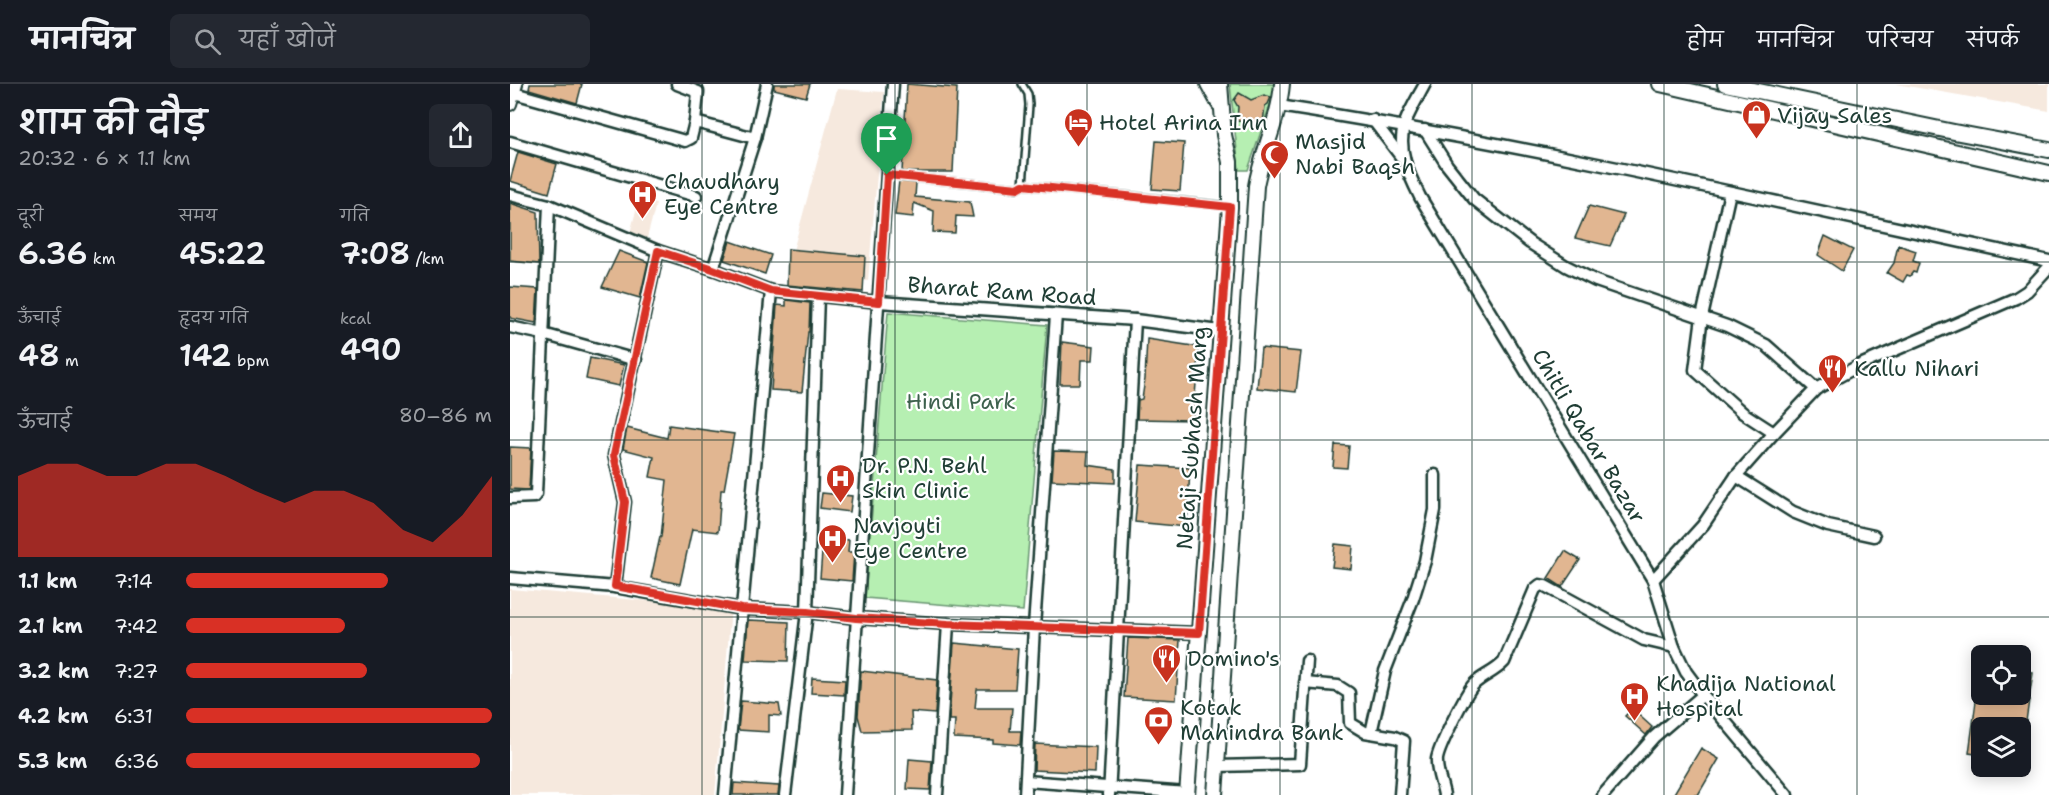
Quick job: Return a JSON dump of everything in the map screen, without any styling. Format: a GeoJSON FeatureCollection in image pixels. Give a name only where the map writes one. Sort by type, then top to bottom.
{"type":"FeatureCollection","features":[{"type":"Feature","properties":{"kind":"main road"},"geometry":{"type":"LineString","coordinates":[[1208,84],[1221,108]]}},
{"type":"Feature","properties":{"kind":"main road","name":"Netaji Subhash Marg"},"geometry":{"type":"LineString","coordinates":[[1187,794],[1230,207],[1230,162],[1221,108],[1220,84]]}},
{"type":"Feature","properties":{"kind":"main road","name":"Netaji Subhash Marg"},"geometry":{"type":"LineString","coordinates":[[1215,795],[1256,186],[1259,168],[1279,106],[1282,84]]}},
{"type":"Feature","properties":{"kind":"main road"},"geometry":{"type":"LineString","coordinates":[[1660,84],[2049,173]]}},
{"type":"Feature","properties":{"kind":"main road"},"geometry":{"type":"LineString","coordinates":[[1725,84],[2049,150]]}},
{"type":"Feature","properties":{"kind":"street"},"geometry":{"type":"LineString","coordinates":[[513,94],[678,140],[689,140],[695,122],[698,92],[677,84]]}},
{"type":"Feature","properties":{"kind":"street"},"geometry":{"type":"LineString","coordinates":[[713,269],[755,138],[767,84]]}},
{"type":"Feature","properties":{"kind":"street"},"geometry":{"type":"LineString","coordinates":[[845,795],[893,84]]}},
{"type":"Feature","properties":{"kind":"street","name":"Chitli Qabar Bazar"},"geometry":{"type":"LineString","coordinates":[[1425,84],[1404,125],[1405,162],[1420,197],[1653,580],[1674,647],[1686,672],[1787,795]]}},
{"type":"Feature","properties":{"kind":"street"},"geometry":{"type":"LineString","coordinates":[[1279,106],[1404,125],[2049,261]]}},
{"type":"Feature","properties":{"kind":"street"},"geometry":{"type":"LineString","coordinates":[[1373,120],[1405,162]]}},
{"type":"Feature","properties":{"kind":"street"},"geometry":{"type":"LineString","coordinates":[[695,122],[755,138]]}},
{"type":"Feature","properties":{"kind":"street"},"geometry":{"type":"LineString","coordinates":[[1425,130],[1447,165],[1474,199],[1530,243],[1566,266],[1596,281],[1727,326],[1766,345],[1816,389]]}},
{"type":"Feature","properties":{"kind":"street"},"geometry":{"type":"LineString","coordinates":[[510,142],[696,196]]}},
{"type":"Feature","properties":{"kind":"street"},"geometry":{"type":"LineString","coordinates":[[1730,192],[1702,318],[1695,370],[1743,413],[1774,433]]}},
{"type":"Feature","properties":{"kind":"street","name":"Bharat Ram Road"},"geometry":{"type":"LineString","coordinates":[[510,195],[549,205],[658,251],[771,291],[879,302],[1135,321],[1220,331]]}},
{"type":"Feature","properties":{"kind":"street"},"geometry":{"type":"LineString","coordinates":[[510,498],[530,498],[536,494],[549,205]]}},
{"type":"Feature","properties":{"kind":"street"},"geometry":{"type":"LineString","coordinates":[[615,586],[625,502],[614,455],[658,251]]}},
{"type":"Feature","properties":{"kind":"street"},"geometry":{"type":"LineString","coordinates":[[1653,580],[1703,525],[1736,476],[1816,389],[1858,366],[2016,298],[2027,291],[2049,267]]}},
{"type":"Feature","properties":{"kind":"street"},"geometry":{"type":"LineString","coordinates":[[725,795],[771,291]]}},
{"type":"Feature","properties":{"kind":"street"},"geometry":{"type":"LineString","coordinates":[[785,795],[807,612],[818,296]]}},
{"type":"Feature","properties":{"kind":"street"},"geometry":{"type":"LineString","coordinates":[[1025,795],[1034,627],[1056,315]]}},
{"type":"Feature","properties":{"kind":"street"},"geometry":{"type":"LineString","coordinates":[[1110,791],[1135,321]]}},
{"type":"Feature","properties":{"kind":"street"},"geometry":{"type":"LineString","coordinates":[[510,327],[636,360]]}},
{"type":"Feature","properties":{"kind":"street"},"geometry":{"type":"LineString","coordinates":[[1371,733],[1385,671],[1425,561],[1435,510],[1435,475]]}},
{"type":"Feature","properties":{"kind":"street"},"geometry":{"type":"LineString","coordinates":[[1736,476],[1793,512],[1828,526],[1874,536]]}},
{"type":"Feature","properties":{"kind":"street"},"geometry":{"type":"LineString","coordinates":[[510,578],[615,586],[742,609],[948,624],[1199,633]]}},
{"type":"Feature","properties":{"kind":"street"},"geometry":{"type":"LineString","coordinates":[[1444,795],[1438,773],[1437,760],[1440,748],[1471,686],[1504,662],[1535,589],[1540,585],[1644,640],[1674,647]]}},
{"type":"Feature","properties":{"kind":"street"},"geometry":{"type":"LineString","coordinates":[[938,795],[948,624]]}},
{"type":"Feature","properties":{"kind":"street"},"geometry":{"type":"LineString","coordinates":[[1217,766],[1300,764],[1307,661]]}},
{"type":"Feature","properties":{"kind":"street"},"geometry":{"type":"LineString","coordinates":[[1305,683],[1338,686],[1349,693],[1350,723],[1365,732],[1395,737],[1404,741],[1400,795]]}},
{"type":"Feature","properties":{"kind":"street"},"geometry":{"type":"LineString","coordinates":[[1603,795],[1654,737],[1703,695]]}},
{"type":"Feature","properties":{"kind":"street"},"geometry":{"type":"LineString","coordinates":[[1026,781],[1110,791],[1187,794]]}},
{"type":"Feature","properties":{"kind":"lane"},"geometry":{"type":"LineString","coordinates":[[1023,84],[1028,94],[1029,105],[1023,185]]}},
{"type":"Feature","properties":{"kind":"lane"},"geometry":{"type":"LineString","coordinates":[[887,175],[1018,188],[1023,185],[1230,207]]}},
{"type":"Feature","properties":{"kind":"shaded area"},"geometry":{"type":"Polygon","coordinates":[[[1896,84],[2049,84],[2049,111],[1896,84]]]}},
{"type":"Feature","properties":{"kind":"shaded area"},"geometry":{"type":"Polygon","coordinates":[[[837,89],[884,92],[868,281],[787,273],[837,89]]]}},
{"type":"Feature","properties":{"kind":"shaded area","name":"Chaudhary Eye Centre"},"geometry":{"type":"Polygon","coordinates":[[[639,200],[656,204],[647,238],[630,233],[639,200]]]}},
{"type":"Feature","properties":{"kind":"shaded area"},"geometry":{"type":"Polygon","coordinates":[[[510,589],[731,608],[715,795],[510,795],[510,589]]]}},
{"type":"Feature","properties":{"kind":"green space"},"geometry":{"type":"Polygon","coordinates":[[[1230,84],[1277,84],[1248,170],[1239,170],[1230,84]]]}},
{"type":"Feature","properties":{"kind":"green space","name":"Hindi Park"},"geometry":{"type":"Polygon","coordinates":[[[888,312],[1047,325],[1023,611],[865,598],[888,312]]]}},
{"type":"Feature","properties":{"kind":"building"},"geometry":{"type":"Polygon","coordinates":[[[530,84],[582,84],[577,103],[529,89],[530,84]]]}},
{"type":"Feature","properties":{"kind":"building"},"geometry":{"type":"Polygon","coordinates":[[[774,84],[810,84],[806,97],[774,89],[774,84]]]}},
{"type":"Feature","properties":{"kind":"building"},"geometry":{"type":"Polygon","coordinates":[[[907,84],[957,88],[953,172],[902,172],[907,84]]]}},
{"type":"Feature","properties":{"kind":"building"},"geometry":{"type":"Polygon","coordinates":[[[1239,93],[1251,100],[1264,95],[1271,97],[1265,106],[1263,123],[1237,121],[1238,107],[1234,100],[1239,93]]]}},
{"type":"Feature","properties":{"kind":"building"},"geometry":{"type":"Polygon","coordinates":[[[1156,141],[1184,143],[1180,191],[1152,189],[1156,141]]]}},
{"type":"Feature","properties":{"kind":"building"},"geometry":{"type":"Polygon","coordinates":[[[518,152],[557,164],[549,193],[510,181],[518,152]]]}},
{"type":"Feature","properties":{"kind":"building"},"geometry":{"type":"Polygon","coordinates":[[[899,181],[916,183],[915,197],[970,202],[973,217],[956,216],[955,233],[933,232],[934,211],[914,203],[913,217],[895,215],[899,181]]]}},
{"type":"Feature","properties":{"kind":"building"},"geometry":{"type":"Polygon","coordinates":[[[510,203],[538,212],[539,264],[510,261],[510,203]]]}},
{"type":"Feature","properties":{"kind":"building"},"geometry":{"type":"Polygon","coordinates":[[[1589,206],[1624,215],[1610,246],[1575,238],[1589,206]]]}},
{"type":"Feature","properties":{"kind":"building"},"geometry":{"type":"Polygon","coordinates":[[[1825,236],[1853,250],[1842,271],[1818,255],[1825,236]]]}},
{"type":"Feature","properties":{"kind":"building"},"geometry":{"type":"Polygon","coordinates":[[[730,241],[771,255],[765,274],[724,260],[730,241]]]}},
{"type":"Feature","properties":{"kind":"building"},"geometry":{"type":"Polygon","coordinates":[[[1898,245],[1916,251],[1913,261],[1919,263],[1916,273],[1907,275],[1903,282],[1887,273],[1894,263],[1898,245]]]}},
{"type":"Feature","properties":{"kind":"building"},"geometry":{"type":"Polygon","coordinates":[[[788,249],[865,256],[863,292],[787,285],[788,249]]]}},
{"type":"Feature","properties":{"kind":"building"},"geometry":{"type":"Polygon","coordinates":[[[619,251],[648,262],[640,298],[602,287],[619,251]]]}},
{"type":"Feature","properties":{"kind":"building"},"geometry":{"type":"Polygon","coordinates":[[[510,287],[538,289],[536,323],[510,318],[510,287]]]}},
{"type":"Feature","properties":{"kind":"building"},"geometry":{"type":"Polygon","coordinates":[[[786,300],[810,303],[802,392],[771,390],[777,305],[786,306],[786,300]]]}},
{"type":"Feature","properties":{"kind":"building"},"geometry":{"type":"Polygon","coordinates":[[[1147,339],[1199,347],[1193,420],[1137,419],[1138,400],[1142,399],[1145,379],[1147,339]]]}},
{"type":"Feature","properties":{"kind":"building"},"geometry":{"type":"Polygon","coordinates":[[[1062,342],[1094,346],[1093,360],[1081,360],[1080,384],[1060,384],[1062,342]]]}},
{"type":"Feature","properties":{"kind":"building"},"geometry":{"type":"Polygon","coordinates":[[[1261,348],[1301,352],[1296,392],[1257,388],[1261,348]]]}},
{"type":"Feature","properties":{"kind":"building"},"geometry":{"type":"Polygon","coordinates":[[[590,358],[624,365],[619,386],[586,379],[590,358]]]}},
{"type":"Feature","properties":{"kind":"building"},"geometry":{"type":"Polygon","coordinates":[[[669,425],[734,434],[724,490],[721,490],[718,532],[692,529],[680,584],[651,578],[661,537],[667,480],[650,477],[654,457],[623,449],[627,428],[667,438],[669,425]]]}},
{"type":"Feature","properties":{"kind":"building"},"geometry":{"type":"Polygon","coordinates":[[[1335,445],[1349,446],[1347,468],[1333,467],[1335,445]]]}},
{"type":"Feature","properties":{"kind":"building"},"geometry":{"type":"Polygon","coordinates":[[[510,447],[531,448],[529,490],[510,489],[510,447]]]}},
{"type":"Feature","properties":{"kind":"building"},"geometry":{"type":"Polygon","coordinates":[[[1054,451],[1088,452],[1087,465],[1115,469],[1115,483],[1052,480],[1054,451]]]}},
{"type":"Feature","properties":{"kind":"building"},"geometry":{"type":"Polygon","coordinates":[[[1140,465],[1190,468],[1187,527],[1135,522],[1140,465]]]}},
{"type":"Feature","properties":{"kind":"building"},"geometry":{"type":"Polygon","coordinates":[[[822,493],[852,496],[850,512],[820,508],[822,493]]]}},
{"type":"Feature","properties":{"kind":"building"},"geometry":{"type":"Polygon","coordinates":[[[838,539],[849,540],[848,552],[854,552],[852,581],[820,578],[822,553],[826,553],[826,547],[837,548],[838,539]]]}},
{"type":"Feature","properties":{"kind":"building"},"geometry":{"type":"Polygon","coordinates":[[[1335,544],[1353,546],[1351,569],[1332,567],[1335,544]]]}},
{"type":"Feature","properties":{"kind":"building"},"geometry":{"type":"Polygon","coordinates":[[[1565,551],[1580,560],[1562,587],[1548,578],[1565,551]]]}},
{"type":"Feature","properties":{"kind":"building"},"geometry":{"type":"Polygon","coordinates":[[[748,620],[789,622],[788,661],[745,660],[748,620]]]}},
{"type":"Feature","properties":{"kind":"building"},"geometry":{"type":"Polygon","coordinates":[[[1128,638],[1180,640],[1176,700],[1124,697],[1128,638]]]}},
{"type":"Feature","properties":{"kind":"building"},"geometry":{"type":"Polygon","coordinates":[[[954,643],[1018,649],[1015,689],[977,689],[975,708],[1012,708],[1010,731],[1021,731],[1020,745],[993,743],[993,740],[954,738],[955,720],[949,720],[954,643]]]}},
{"type":"Feature","properties":{"kind":"building"},"geometry":{"type":"Polygon","coordinates":[[[861,671],[937,680],[935,714],[911,712],[912,730],[862,731],[858,716],[861,671]]]}},
{"type":"Feature","properties":{"kind":"building"},"geometry":{"type":"Polygon","coordinates":[[[812,678],[845,680],[844,695],[811,693],[812,678]]]}},
{"type":"Feature","properties":{"kind":"building"},"geometry":{"type":"Polygon","coordinates":[[[741,701],[779,704],[781,716],[769,715],[769,732],[738,730],[741,701]]]}},
{"type":"Feature","properties":{"kind":"building"},"geometry":{"type":"Polygon","coordinates":[[[1976,705],[2028,705],[2027,717],[1974,717],[1976,705]]]}},
{"type":"Feature","properties":{"kind":"building"},"geometry":{"type":"Polygon","coordinates":[[[1632,709],[1652,727],[1646,735],[1625,716],[1632,709]]]}},
{"type":"Feature","properties":{"kind":"building"},"geometry":{"type":"Polygon","coordinates":[[[1035,744],[1096,747],[1095,773],[1034,770],[1035,744]]]}},
{"type":"Feature","properties":{"kind":"building"},"geometry":{"type":"Polygon","coordinates":[[[1701,748],[1719,759],[1698,795],[1673,795],[1701,748]]]}},
{"type":"Feature","properties":{"kind":"building"},"geometry":{"type":"Polygon","coordinates":[[[909,759],[932,761],[930,790],[907,789],[909,759]]]}},
{"type":"Feature","properties":{"kind":"building"},"geometry":{"type":"Polygon","coordinates":[[[734,783],[779,786],[778,795],[733,795],[734,783]]]}},
{"type":"Feature","properties":{"kind":"place","name":"Vijay Sales"},"geometry":{"type":"Point","coordinates":[1756,140]}},
{"type":"Feature","properties":{"kind":"place","name":"Hotel Arina Inn"},"geometry":{"type":"Point","coordinates":[1078,148]}},
{"type":"Feature","properties":{"kind":"place","name":"Masjid Nabi Baqsh"},"geometry":{"type":"Point","coordinates":[1274,180]}},
{"type":"Feature","properties":{"kind":"place","name":"Chaudhary Eye Centre"},"geometry":{"type":"Point","coordinates":[643,220]}},
{"type":"Feature","properties":{"kind":"place","name":"Kallu Nihari"},"geometry":{"type":"Point","coordinates":[1833,394]}},
{"type":"Feature","properties":{"kind":"place","name":"Dr. P.N. Behl Skin Clinic"},"geometry":{"type":"Point","coordinates":[841,504]}},
{"type":"Feature","properties":{"kind":"place","name":"Navjoyti Eye Centre"},"geometry":{"type":"Point","coordinates":[832,564]}},
{"type":"Feature","properties":{"kind":"place","name":"Domino's"},"geometry":{"type":"Point","coordinates":[1166,684]}},
{"type":"Feature","properties":{"kind":"place","name":"Khadija National Hospital"},"geometry":{"type":"Point","coordinates":[1635,722]}},
{"type":"Feature","properties":{"kind":"place","name":"Kotak Mahindra Bank"},"geometry":{"type":"Point","coordinates":[1159,746]}},
{"type":"Feature","properties":{"kind":"route"},"geometry":{"type":"LineString","coordinates":[[887,175],[1018,188],[1023,185],[1230,207],[1199,633],[948,624],[742,609],[615,586],[625,502],[614,455],[658,251],[771,291],[879,302],[887,175]]}}]}
